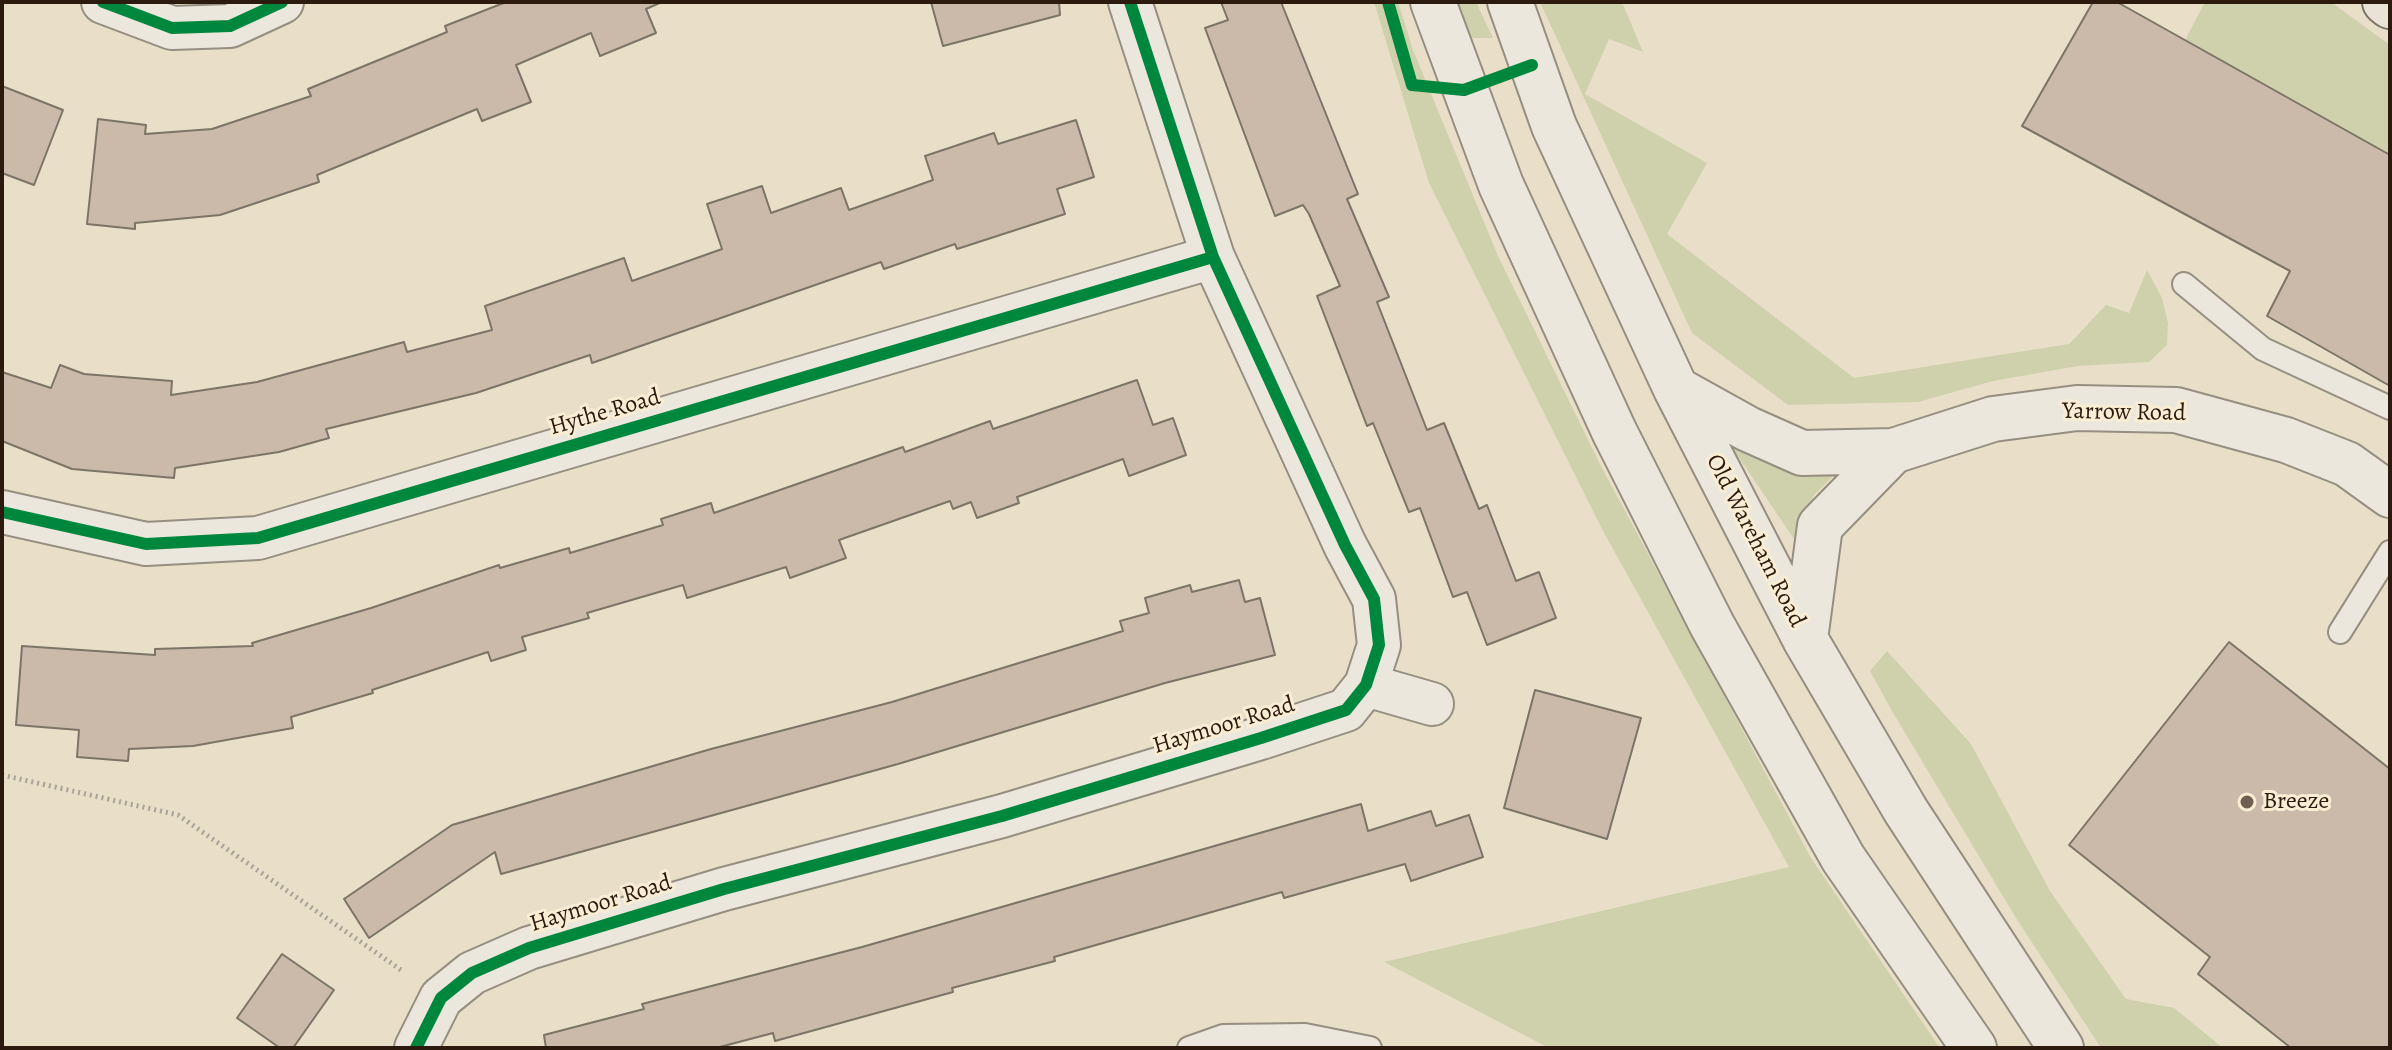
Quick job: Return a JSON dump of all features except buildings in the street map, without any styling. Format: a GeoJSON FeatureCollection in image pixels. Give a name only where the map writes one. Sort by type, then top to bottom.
{"type":"FeatureCollection","features":[{"type":"Feature","properties":{"kind":"highway"},"geometry":{"type":"LineString","coordinates":[[2385,2],[2390,6]]}},
{"type":"Feature","properties":{"kind":"street"},"geometry":{"type":"LineString","coordinates":[[103,2],[172,28],[230,26],[282,2]]}},
{"type":"Feature","properties":{"kind":"street","name":"Haymoor Road"},"geometry":{"type":"LineString","coordinates":[[416,1048],[441,998],[472,973],[529,948],[724,889],[1002,816],[1261,738],[1346,710],[1366,685],[1379,645],[1374,599],[1345,545],[1213,257],[1130,2]]}},
{"type":"Feature","properties":{"kind":"street"},"geometry":{"type":"LineString","coordinates":[[1433,2],[1501,185],[1614,431],[1712,625],[1843,858],[1974,1048]]}},
{"type":"Feature","properties":{"kind":"street","name":"Old Wareham Road"},"geometry":{"type":"LineString","coordinates":[[1510,2],[1554,126],[1676,389],[1805,639],[1906,811],[2061,1048]]}},
{"type":"Feature","properties":{"kind":"street","name":"Hythe Road"},"geometry":{"type":"LineString","coordinates":[[2,512],[146,544],[258,538],[1213,257]]}},
{"type":"Feature","properties":{"kind":"street","name":"Yarrow Road"},"geometry":{"type":"LineString","coordinates":[[1676,389],[1748,429],[1802,453],[1893,451],[1993,419],[2077,408],[2176,410],[2220,419],[2347,464],[2390,495]]}},
{"type":"Feature","properties":{"kind":"street","name":"Yarrow Road"},"geometry":{"type":"LineString","coordinates":[[1805,639],[1820,526],[1893,451]]}},
{"type":"Feature","properties":{"kind":"street"},"geometry":{"type":"LineString","coordinates":[[1366,685],[1432,704]]}},
{"type":"Feature","properties":{"kind":"lane"},"geometry":{"type":"LineString","coordinates":[[2184,284],[2263,349],[2390,408]]}},
{"type":"Feature","properties":{"kind":"lane"},"geometry":{"type":"LineString","coordinates":[[2340,632],[2390,552]]}},
{"type":"Feature","properties":{"kind":"lane"},"geometry":{"type":"LineString","coordinates":[[1189,1048],[1223,1036],[1305,1035],[1370,1048]]}},
{"type":"Feature","properties":{"kind":"path"},"geometry":{"type":"LineString","coordinates":[[2,775],[158,810],[194,823],[441,998]]}},
{"type":"Feature","properties":{"kind":"green space"},"geometry":{"type":"Polygon","coordinates":[[[1374,2],[1398,2],[1413,50],[1498,256],[1602,468],[1811,858],[1940,1048],[1549,1048],[1384,962],[1789,867],[1602,529],[1429,183],[1374,2]]]}},
{"type":"Feature","properties":{"kind":"green space"},"geometry":{"type":"Polygon","coordinates":[[[1457,2],[1476,2],[1493,38],[1468,38],[1457,2]]]}},
{"type":"Feature","properties":{"kind":"green space"},"geometry":{"type":"Polygon","coordinates":[[[1540,2],[1622,2],[1643,52],[1609,39],[1585,94],[1707,163],[1667,234],[1854,378],[2069,344],[2106,305],[2129,313],[2147,270],[2162,298],[2168,323],[2167,345],[2149,362],[2078,366],[1993,381],[1918,402],[1788,405],[1692,333],[1540,2]]]}},
{"type":"Feature","properties":{"kind":"green space"},"geometry":{"type":"Polygon","coordinates":[[[2205,2],[2331,2],[2390,45],[2390,155],[2185,40],[2205,2]]]}},
{"type":"Feature","properties":{"kind":"green space"},"geometry":{"type":"Polygon","coordinates":[[[1721,431],[1771,465],[1833,476],[1814,495],[1794,539],[1721,431]]]}},
{"type":"Feature","properties":{"kind":"green space"},"geometry":{"type":"Polygon","coordinates":[[[1887,651],[1971,744],[2050,891],[2126,999],[2174,1008],[2223,1048],[2101,1048],[2016,918],[1870,671],[1887,651]]]}},
{"type":"Feature","properties":{"kind":"cycle path"},"geometry":{"type":"LineString","coordinates":[[103,2],[172,28],[230,26],[282,2]]}},
{"type":"Feature","properties":{"kind":"cycle path"},"geometry":{"type":"LineString","coordinates":[[416,1048],[441,998],[472,973],[529,948],[724,889],[1002,816],[1261,738],[1346,710],[1366,685],[1379,645],[1374,599],[1345,545],[1213,257],[1130,2]]}},
{"type":"Feature","properties":{"kind":"cycle path"},"geometry":{"type":"LineString","coordinates":[[1388,2],[1412,85],[1464,90],[1532,65]]}},
{"type":"Feature","properties":{"kind":"cycle path"},"geometry":{"type":"LineString","coordinates":[[2,512],[146,544],[258,538],[1213,257]]}},
{"type":"Feature","properties":{"kind":"place","name":"Breeze"},"geometry":{"type":"Point","coordinates":[2247,802]}}]}
